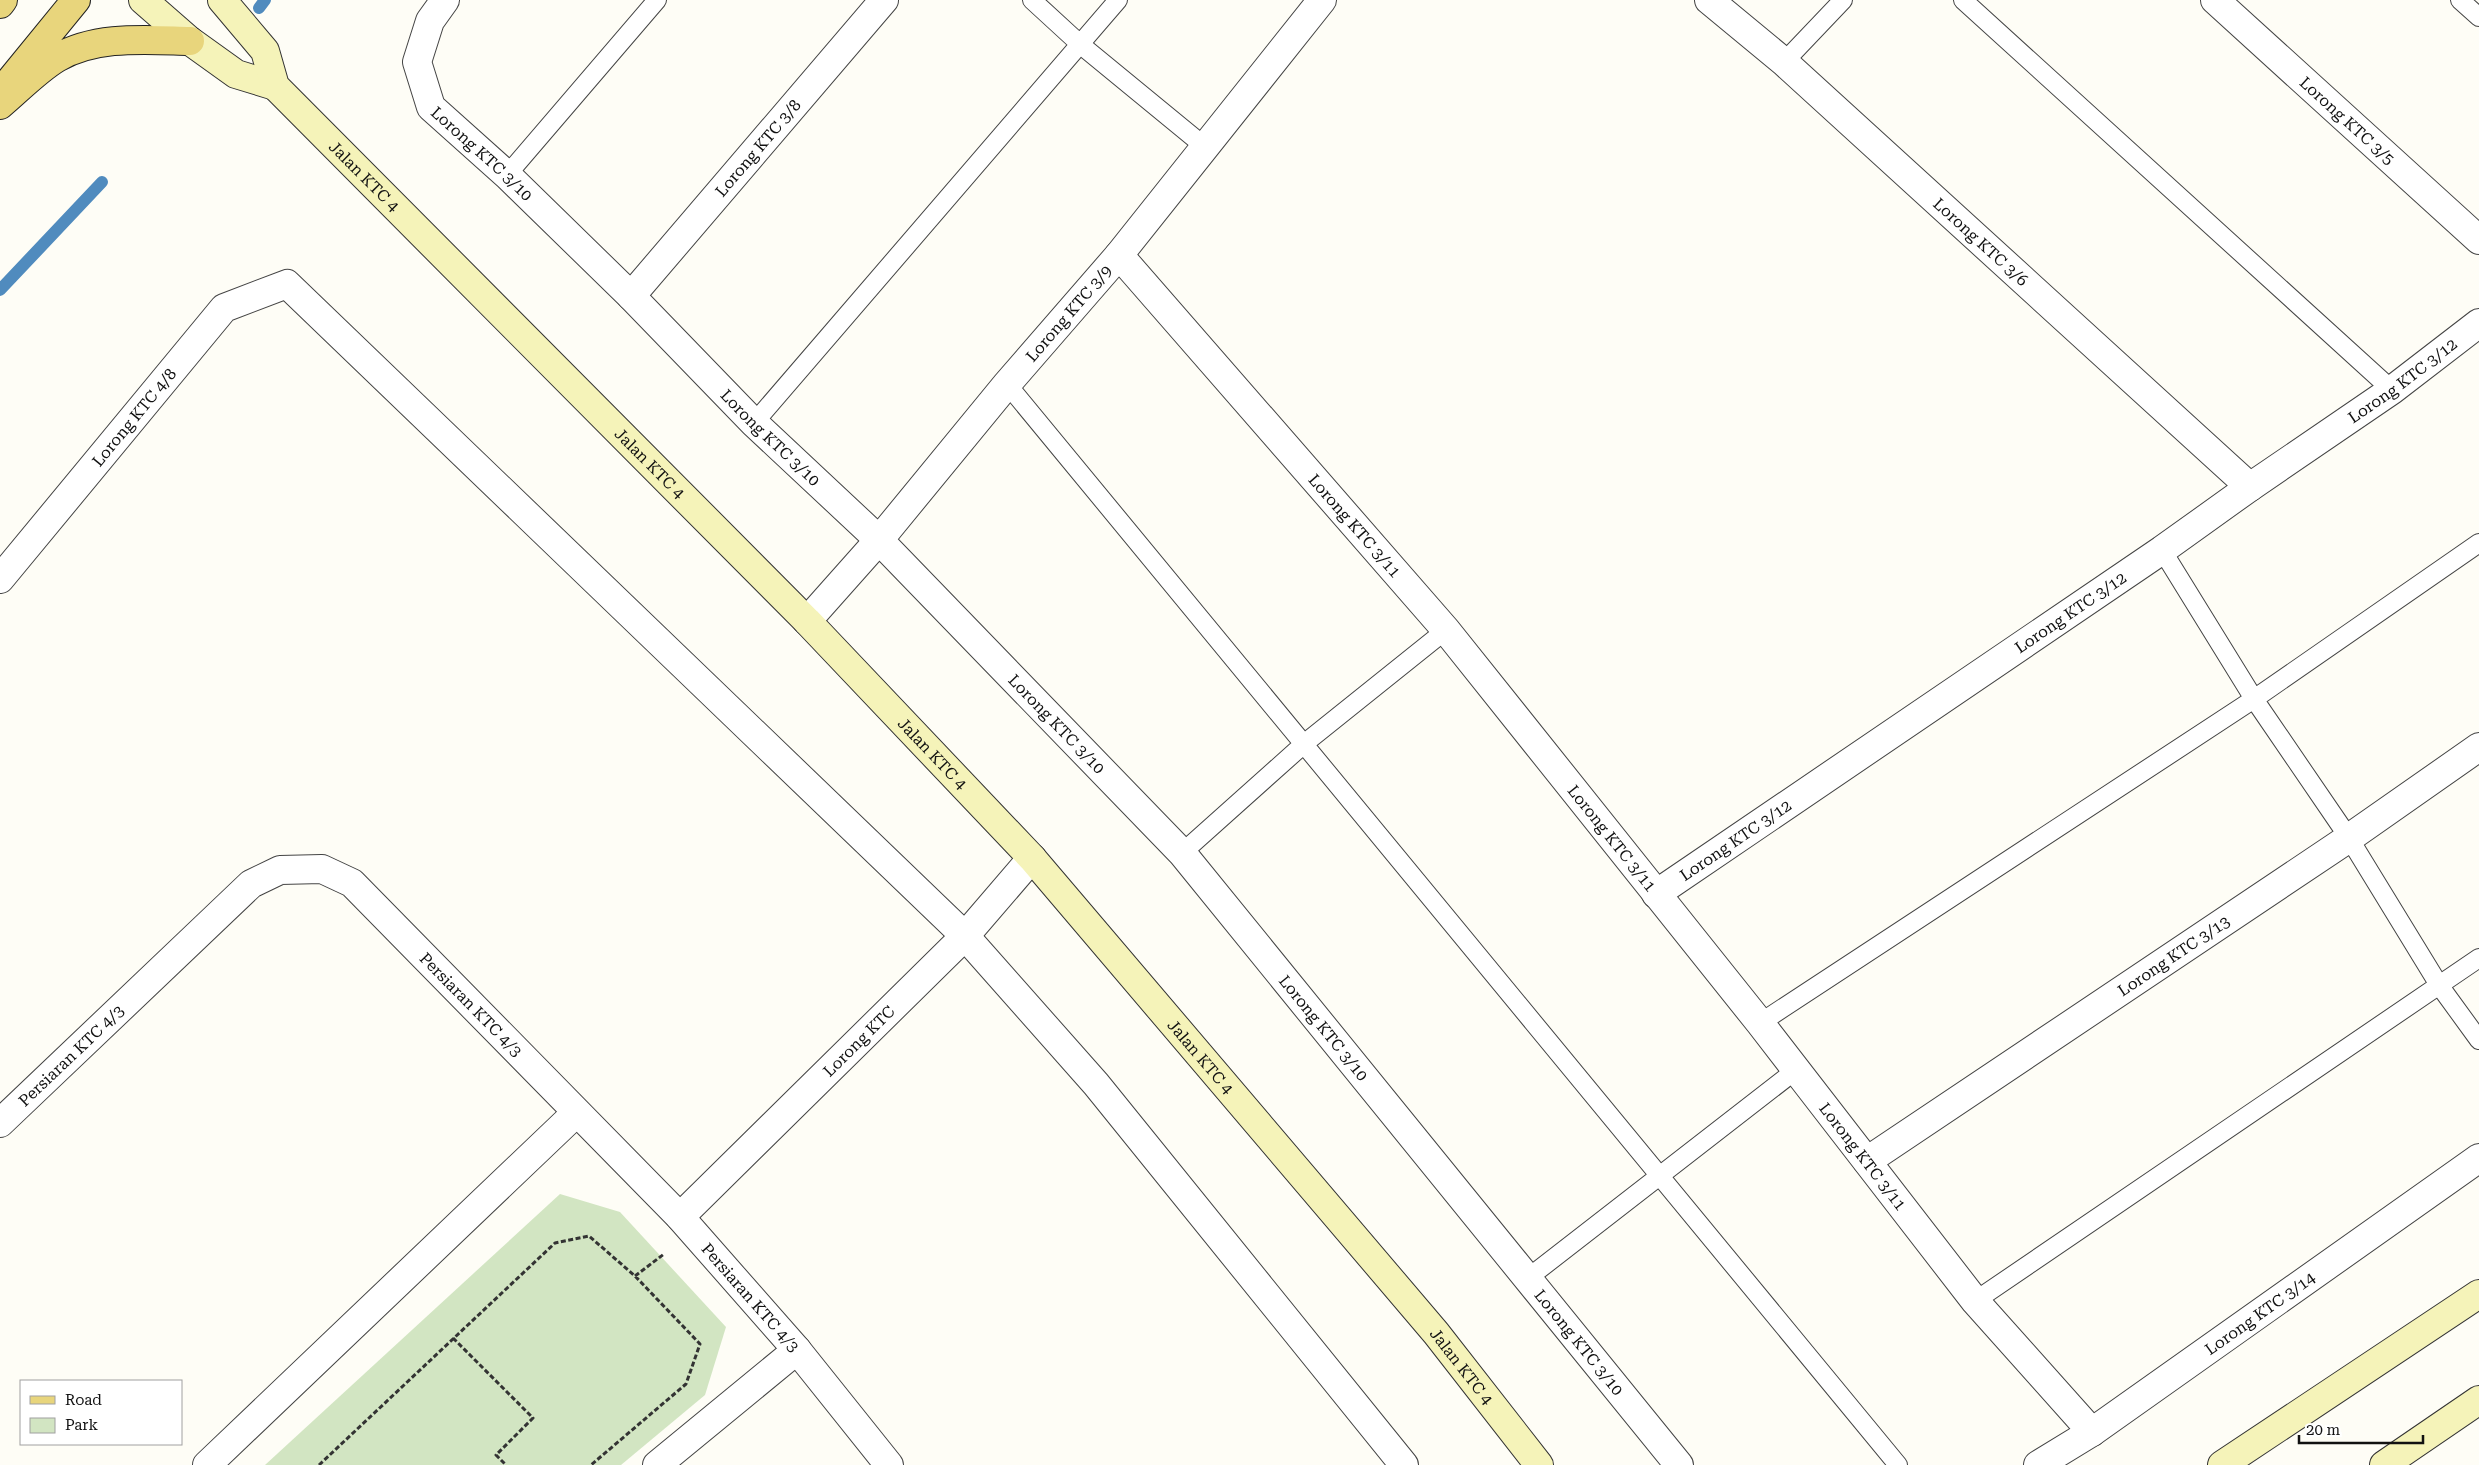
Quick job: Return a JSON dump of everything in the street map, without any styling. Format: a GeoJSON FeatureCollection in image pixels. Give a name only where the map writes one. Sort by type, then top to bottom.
{"type":"FeatureCollection","features":[{"type":"Feature","properties":{"kind":"main road"},"geometry":{"type":"LineString","coordinates":[[0,4],[3,0]]}},
{"type":"Feature","properties":{"kind":"main road"},"geometry":{"type":"LineString","coordinates":[[0,94],[76,0]]}},
{"type":"Feature","properties":{"kind":"main road"},"geometry":{"type":"LineString","coordinates":[[0,105],[57,58],[94,44],[140,39],[190,41]]}},
{"type":"Feature","properties":{"kind":"street","name":"Jalan KTC 4"},"geometry":{"type":"LineString","coordinates":[[143,0],[190,41],[236,74],[275,86],[807,621],[1032,858],[1436,1333],[1540,1465]]}},
{"type":"Feature","properties":{"kind":"street","name":"Jalan KTC 4"},"geometry":{"type":"LineString","coordinates":[[222,0],[265,51],[275,86]]}},
{"type":"Feature","properties":{"kind":"street","name":"Lorong KTC 3/8"},"geometry":{"type":"LineString","coordinates":[[632,296],[884,0]]}},
{"type":"Feature","properties":{"kind":"street","name":"Lorong KTC 3/9"},"geometry":{"type":"LineString","coordinates":[[807,621],[879,540],[1008,384],[1119,255],[1322,0]]}},
{"type":"Feature","properties":{"kind":"street","name":"Lorong KTC 3/6"},"geometry":{"type":"LineString","coordinates":[[1709,0],[1784,62],[2250,487]]}},
{"type":"Feature","properties":{"kind":"street","name":"Lorong KTC 3/5"},"geometry":{"type":"LineString","coordinates":[[2215,0],[2479,240]]}},
{"type":"Feature","properties":{"kind":"street","name":"Lorong KTC 3/10"},"geometry":{"type":"LineString","coordinates":[[437,10],[417,62],[432,107],[507,175],[632,296],[754,423],[879,540],[1182,853],[1679,1465]]}},
{"type":"Feature","properties":{"kind":"street","name":"Lorong KTC 3/11"},"geometry":{"type":"LineString","coordinates":[[1119,255],[1446,630],[1760,1023],[1975,1301],[2092,1432]]}},
{"type":"Feature","properties":{"kind":"street","name":"Lorong KTC 4/8"},"geometry":{"type":"LineString","coordinates":[[0,579],[224,308],[287,284],[965,936]]}},
{"type":"Feature","properties":{"kind":"street","name":"Lorong KTC 3/12"},"geometry":{"type":"LineString","coordinates":[[1656,894],[2162,550],[2392,390],[2479,323]]}},
{"type":"Feature","properties":{"kind":"street","name":"Lorong KTC 3/13"},"geometry":{"type":"LineString","coordinates":[[1867,1162],[2349,838],[2479,747]]}},
{"type":"Feature","properties":{"kind":"street","name":"Lorong KTC"},"geometry":{"type":"LineString","coordinates":[[680,1217],[965,936],[1032,858]]}},
{"type":"Feature","properties":{"kind":"street","name":"Persiaran KTC 4/3"},"geometry":{"type":"LineString","coordinates":[[0,1123],[251,884],[280,870],[322,869],[352,883],[680,1217],[797,1350],[888,1465]]}},
{"type":"Feature","properties":{"kind":"street"},"geometry":{"type":"LineString","coordinates":[[965,936],[1096,1084],[1404,1465]]}},
{"type":"Feature","properties":{"kind":"street"},"geometry":{"type":"LineString","coordinates":[[207,1465],[576,1113]]}},
{"type":"Feature","properties":{"kind":"street","name":"Lorong KTC 3/14"},"geometry":{"type":"LineString","coordinates":[[2038,1465],[2092,1432],[2479,1158]]}},
{"type":"Feature","properties":{"kind":"street"},"geometry":{"type":"LineString","coordinates":[[2222,1465],[2479,1294]]}},
{"type":"Feature","properties":{"kind":"street"},"geometry":{"type":"LineString","coordinates":[[658,1465],[797,1350]]}},
{"type":"Feature","properties":{"kind":"street"},"geometry":{"type":"LineString","coordinates":[[2384,1465],[2479,1400]]}},
{"type":"Feature","properties":{"kind":"lane"},"geometry":{"type":"LineString","coordinates":[[507,175],[657,0]]}},
{"type":"Feature","properties":{"kind":"lane"},"geometry":{"type":"LineString","coordinates":[[1032,0],[1081,45],[1204,146]]}},
{"type":"Feature","properties":{"kind":"lane"},"geometry":{"type":"LineString","coordinates":[[754,423],[1118,0]]}},
{"type":"Feature","properties":{"kind":"lane"},"geometry":{"type":"LineString","coordinates":[[1784,62],[1843,0]]}},
{"type":"Feature","properties":{"kind":"lane"},"geometry":{"type":"LineString","coordinates":[[1963,0],[2392,390]]}},
{"type":"Feature","properties":{"kind":"lane"},"geometry":{"type":"LineString","coordinates":[[2460,0],[2479,17]]}},
{"type":"Feature","properties":{"kind":"lane"},"geometry":{"type":"LineString","coordinates":[[1008,384],[1898,1465]]}},
{"type":"Feature","properties":{"kind":"lane"},"geometry":{"type":"LineString","coordinates":[[1760,1023],[2254,699],[2479,543]]}},
{"type":"Feature","properties":{"kind":"lane"},"geometry":{"type":"LineString","coordinates":[[2162,550],[2254,699],[2349,838],[2439,985],[2479,1040]]}},
{"type":"Feature","properties":{"kind":"lane"},"geometry":{"type":"LineString","coordinates":[[1182,853],[1305,743],[1446,630]]}},
{"type":"Feature","properties":{"kind":"lane"},"geometry":{"type":"LineString","coordinates":[[1975,1301],[2479,958]]}},
{"type":"Feature","properties":{"kind":"lane"},"geometry":{"type":"LineString","coordinates":[[1528,1278],[1796,1070]]}},
{"type":"Feature","properties":{"kind":"path"},"geometry":{"type":"LineString","coordinates":[[318,1465],[555,1244],[589,1236],[635,1276],[700,1344],[686,1384],[591,1465]]}},
{"type":"Feature","properties":{"kind":"path"},"geometry":{"type":"LineString","coordinates":[[453,1338],[533,1418],[496,1455],[506,1465]]}},
{"type":"Feature","properties":{"kind":"green space"},"geometry":{"type":"Polygon","coordinates":[[[560,1194],[620,1212],[726,1327],[705,1395],[621,1465],[265,1465],[560,1194]]]}},
{"type":"Feature","properties":{"kind":"waterway"},"geometry":{"type":"LineString","coordinates":[[259,8],[265,0]]}},
{"type":"Feature","properties":{"kind":"waterway"},"geometry":{"type":"LineString","coordinates":[[0,290],[102,182]]}}]}
